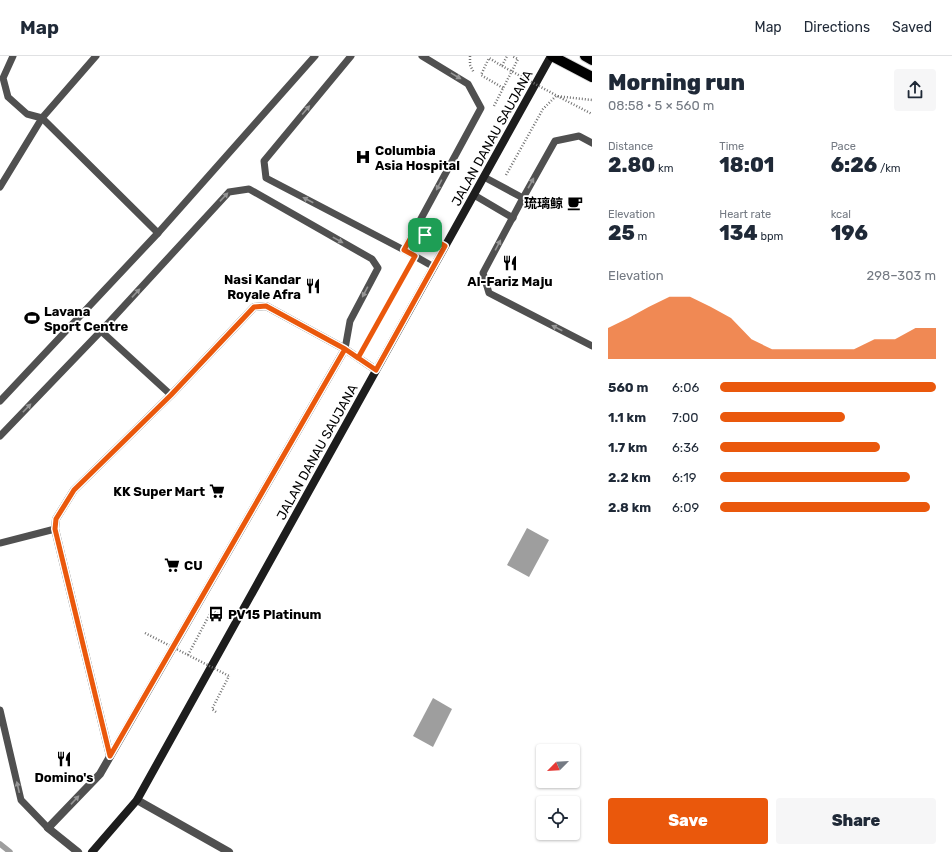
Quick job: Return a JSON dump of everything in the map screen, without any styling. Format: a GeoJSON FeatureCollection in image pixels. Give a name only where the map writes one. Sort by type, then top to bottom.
{"type":"FeatureCollection","features":[{"type":"Feature","properties":{"kind":"main road"},"geometry":{"type":"LineString","coordinates":[[552,56],[592,77]]}},
{"type":"Feature","properties":{"kind":"main road"},"geometry":{"type":"LineString","coordinates":[[585,56],[592,60]]}},
{"type":"Feature","properties":{"kind":"street","name":"JALAN DANAU SAUJANA"},"geometry":{"type":"LineString","coordinates":[[92,852],[137,800],[552,56]]}},
{"type":"Feature","properties":{"kind":"street"},"geometry":{"type":"LineString","coordinates":[[110,756],[55,529],[56,519],[74,490],[171,395],[254,307],[266,306],[345,349],[376,370]]}},
{"type":"Feature","properties":{"kind":"street"},"geometry":{"type":"LineString","coordinates":[[78,852],[48,828],[100,774],[345,349]]}},
{"type":"Feature","properties":{"kind":"street"},"geometry":{"type":"LineString","coordinates":[[137,800],[229,852]]}},
{"type":"Feature","properties":{"kind":"lane"},"geometry":{"type":"LineString","coordinates":[[13,56],[3,78],[8,97],[27,114],[42,118],[158,233]]}},
{"type":"Feature","properties":{"kind":"lane"},"geometry":{"type":"LineString","coordinates":[[0,187],[42,118],[96,56]]}},
{"type":"Feature","properties":{"kind":"lane"},"geometry":{"type":"LineString","coordinates":[[0,401],[158,233],[315,56]]}},
{"type":"Feature","properties":{"kind":"lane"},"geometry":{"type":"LineString","coordinates":[[351,56],[264,161],[266,178],[434,267]]}},
{"type":"Feature","properties":{"kind":"lane"},"geometry":{"type":"LineString","coordinates":[[404,250],[481,108],[468,84],[422,56]]}},
{"type":"Feature","properties":{"kind":"lane"},"geometry":{"type":"LineString","coordinates":[[592,143],[579,136],[555,140],[483,273],[489,293],[592,346]]}},
{"type":"Feature","properties":{"kind":"lane"},"geometry":{"type":"LineString","coordinates":[[484,177],[523,198]]}},
{"type":"Feature","properties":{"kind":"lane"},"geometry":{"type":"LineString","coordinates":[[0,436],[229,192],[249,189],[372,259],[378,268],[350,321],[345,349]]}},
{"type":"Feature","properties":{"kind":"lane"},"geometry":{"type":"LineString","coordinates":[[474,195],[513,218]]}},
{"type":"Feature","properties":{"kind":"lane"},"geometry":{"type":"LineString","coordinates":[[415,230],[445,246]]}},
{"type":"Feature","properties":{"kind":"lane"},"geometry":{"type":"LineString","coordinates":[[101,330],[171,395]]}},
{"type":"Feature","properties":{"kind":"lane"},"geometry":{"type":"LineString","coordinates":[[0,543],[55,529]]}},
{"type":"Feature","properties":{"kind":"lane"},"geometry":{"type":"LineString","coordinates":[[0,710],[21,800],[48,828]]}},
{"type":"Feature","properties":{"kind":"path"},"geometry":{"type":"LineString","coordinates":[[502,66],[508,56]]}},
{"type":"Feature","properties":{"kind":"path"},"geometry":{"type":"LineString","coordinates":[[503,88],[481,75],[489,58],[592,114]]}},
{"type":"Feature","properties":{"kind":"path"},"geometry":{"type":"LineString","coordinates":[[500,186],[543,109],[556,96],[592,100]]}},
{"type":"Feature","properties":{"kind":"path"},"geometry":{"type":"LineString","coordinates":[[358,358],[415,256]]}},
{"type":"Feature","properties":{"kind":"path"},"geometry":{"type":"LineString","coordinates":[[188,655],[212,610],[220,615]]}},
{"type":"Feature","properties":{"kind":"path"},"geometry":{"type":"LineString","coordinates":[[144,633],[229,676],[212,709],[216,712]]}},
{"type":"Feature","properties":{"kind":"shaded area"},"geometry":{"type":"Polygon","coordinates":[[[527,528],[549,540],[529,577],[507,565],[527,528]]]}},
{"type":"Feature","properties":{"kind":"shaded area"},"geometry":{"type":"Polygon","coordinates":[[[433,698],[452,709],[433,747],[413,736],[433,698]]]}},
{"type":"Feature","properties":{"kind":"waterway"},"geometry":{"type":"LineString","coordinates":[[0,844],[10,852]]}},
{"type":"Feature","properties":{"kind":"place","name":"Columbia Asia Hospital"},"geometry":{"type":"Point","coordinates":[363,157]}},
{"type":"Feature","properties":{"kind":"place","name":"琉璃鲸"},"geometry":{"type":"Point","coordinates":[575,203]}},
{"type":"Feature","properties":{"kind":"place","name":"Al-Fariz Maju"},"geometry":{"type":"Point","coordinates":[510,263]}},
{"type":"Feature","properties":{"kind":"place","name":"Nasi Kandar Royale Afra"},"geometry":{"type":"Point","coordinates":[313,286]}},
{"type":"Feature","properties":{"kind":"place","name":"Lavana Sport Centre"},"geometry":{"type":"Point","coordinates":[32,318]}},
{"type":"Feature","properties":{"kind":"place","name":"KK Super Mart"},"geometry":{"type":"Point","coordinates":[217,491]}},
{"type":"Feature","properties":{"kind":"place","name":"CU"},"geometry":{"type":"Point","coordinates":[172,565]}},
{"type":"Feature","properties":{"kind":"place","name":"PV15 Platinum"},"geometry":{"type":"Point","coordinates":[216,614]}},
{"type":"Feature","properties":{"kind":"place","name":"Domino's"},"geometry":{"type":"Point","coordinates":[64,759]}},
{"type":"Feature","properties":{"kind":"route"},"geometry":{"type":"LineString","coordinates":[[425,235],[415,230],[404,250],[415,256],[358,358],[345,349],[266,306],[254,307],[171,395],[74,490],[56,519],[55,529],[110,756],[345,349],[358,358],[376,370],[445,246],[425,235]]}}]}
